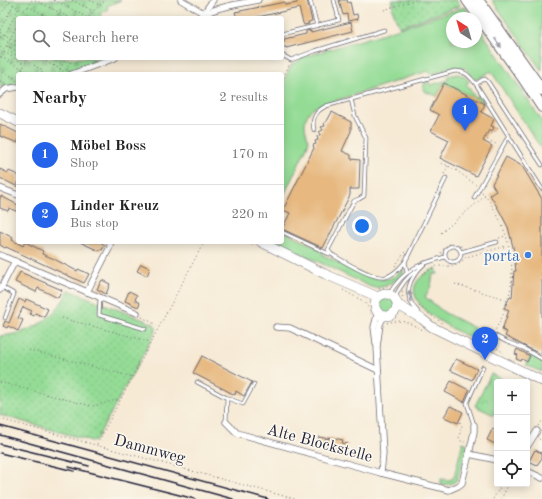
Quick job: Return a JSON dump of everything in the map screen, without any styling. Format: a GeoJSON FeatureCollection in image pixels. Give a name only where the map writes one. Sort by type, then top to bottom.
{"type":"FeatureCollection","features":[{"type":"Feature","properties":{"kind":"highway"},"geometry":{"type":"LineString","coordinates":[[466,0],[523,78],[542,107]]}},
{"type":"Feature","properties":{"kind":"highway"},"geometry":{"type":"LineString","coordinates":[[478,0],[542,90]]}},
{"type":"Feature","properties":{"kind":"main road"},"geometry":{"type":"LineString","coordinates":[[0,113],[16,121]]}},
{"type":"Feature","properties":{"kind":"main road"},"geometry":{"type":"LineString","coordinates":[[265,244],[387,305],[422,319],[432,327],[540,379]]}},
{"type":"Feature","properties":{"kind":"main road"},"geometry":{"type":"LineString","coordinates":[[387,305],[404,317],[422,325],[432,327]]}},
{"type":"Feature","properties":{"kind":"street"},"geometry":{"type":"LineString","coordinates":[[181,0],[208,16]]}},
{"type":"Feature","properties":{"kind":"street"},"geometry":{"type":"LineString","coordinates":[[204,14],[213,0]]}},
{"type":"Feature","properties":{"kind":"street"},"geometry":{"type":"LineString","coordinates":[[201,16],[234,5],[258,0]]}},
{"type":"Feature","properties":{"kind":"street"},"geometry":{"type":"LineString","coordinates":[[77,72],[110,60]]}},
{"type":"Feature","properties":{"kind":"street"},"geometry":{"type":"LineString","coordinates":[[0,94],[6,89],[16,85]]}},
{"type":"Feature","properties":{"kind":"street"},"geometry":{"type":"LineString","coordinates":[[0,188],[16,194]]}},
{"type":"Feature","properties":{"kind":"street"},"geometry":{"type":"LineString","coordinates":[[87,292],[110,244]]}},
{"type":"Feature","properties":{"kind":"street"},"geometry":{"type":"LineString","coordinates":[[0,255],[137,313]]}},
{"type":"Feature","properties":{"kind":"street"},"geometry":{"type":"LineString","coordinates":[[1,289],[15,261]]}},
{"type":"Feature","properties":{"kind":"street","name":"Alte Blockstelle"},"geometry":{"type":"LineString","coordinates":[[226,422],[237,433],[381,473],[383,454],[377,323],[387,305]]}},
{"type":"Feature","properties":{"kind":"street","name":"Alte Blockstelle"},"geometry":{"type":"LineString","coordinates":[[377,323],[382,318],[387,305]]}},
{"type":"Feature","properties":{"kind":"street"},"geometry":{"type":"LineString","coordinates":[[276,328],[290,328],[378,370]]}},
{"type":"Feature","properties":{"kind":"street"},"geometry":{"type":"LineString","coordinates":[[381,473],[449,490],[458,486],[462,483],[472,444],[474,425]]}},
{"type":"Feature","properties":{"kind":"street"},"geometry":{"type":"LineString","coordinates":[[530,442],[537,431]]}},
{"type":"Feature","properties":{"kind":"street"},"geometry":{"type":"LineString","coordinates":[[469,454],[494,459]]}},
{"type":"Feature","properties":{"kind":"street"},"geometry":{"type":"LineString","coordinates":[[530,472],[542,478]]}},
{"type":"Feature","properties":{"kind":"lane"},"geometry":{"type":"LineString","coordinates":[[310,0],[317,26]]}},
{"type":"Feature","properties":{"kind":"lane"},"geometry":{"type":"LineString","coordinates":[[284,34],[339,20],[334,0]]}},
{"type":"Feature","properties":{"kind":"lane"},"geometry":{"type":"LineString","coordinates":[[284,56],[291,60],[384,30]]}},
{"type":"Feature","properties":{"kind":"lane"},"geometry":{"type":"LineString","coordinates":[[314,130],[312,124],[314,116],[321,109],[332,104],[455,71],[466,72],[476,84],[542,189]]}},
{"type":"Feature","properties":{"kind":"lane"},"geometry":{"type":"LineString","coordinates":[[476,84],[485,79],[488,82],[542,165]]}},
{"type":"Feature","properties":{"kind":"lane"},"geometry":{"type":"LineString","coordinates":[[331,254],[328,250],[354,201],[364,196],[366,138],[355,116],[350,99]]}},
{"type":"Feature","properties":{"kind":"lane"},"geometry":{"type":"LineString","coordinates":[[474,198],[509,135]]}},
{"type":"Feature","properties":{"kind":"lane"},"geometry":{"type":"LineString","coordinates":[[284,233],[320,251],[331,254],[367,273],[380,278],[392,275],[405,262],[446,178]]}},
{"type":"Feature","properties":{"kind":"lane"},"geometry":{"type":"LineString","coordinates":[[461,252],[496,240]]}},
{"type":"Feature","properties":{"kind":"lane"},"geometry":{"type":"LineString","coordinates":[[445,257],[446,250],[450,247],[455,246],[461,252]]}},
{"type":"Feature","properties":{"kind":"lane"},"geometry":{"type":"LineString","coordinates":[[445,257],[448,261],[455,262],[459,260],[461,252]]}},
{"type":"Feature","properties":{"kind":"lane"},"geometry":{"type":"LineString","coordinates":[[387,305],[395,284],[407,272],[421,264],[445,257]]}},
{"type":"Feature","properties":{"kind":"lane"},"geometry":{"type":"LineString","coordinates":[[405,262],[407,272]]}},
{"type":"Feature","properties":{"kind":"lane"},"geometry":{"type":"LineString","coordinates":[[387,305],[399,287],[425,263]]}},
{"type":"Feature","properties":{"kind":"lane"},"geometry":{"type":"LineString","coordinates":[[418,270],[410,283],[408,290],[409,297],[411,304],[432,327]]}},
{"type":"Feature","properties":{"kind":"lane"},"geometry":{"type":"LineString","coordinates":[[1,289],[14,294],[5,318]]}},
{"type":"Feature","properties":{"kind":"lane"},"geometry":{"type":"LineString","coordinates":[[100,298],[99,315],[145,329]]}},
{"type":"Feature","properties":{"kind":"lane"},"geometry":{"type":"LineString","coordinates":[[484,330],[506,342],[523,348],[542,359]]}},
{"type":"Feature","properties":{"kind":"lane"},"geometry":{"type":"LineString","coordinates":[[474,425],[467,403],[483,367]]}},
{"type":"Feature","properties":{"kind":"lane"},"geometry":{"type":"LineString","coordinates":[[197,382],[227,398],[243,404],[254,384]]}},
{"type":"Feature","properties":{"kind":"lane"},"geometry":{"type":"LineString","coordinates":[[226,422],[227,398]]}},
{"type":"Feature","properties":{"kind":"path"},"geometry":{"type":"LineString","coordinates":[[6,0],[19,7],[23,14],[26,16]]}},
{"type":"Feature","properties":{"kind":"path"},"geometry":{"type":"LineString","coordinates":[[22,11],[32,0]]}},
{"type":"Feature","properties":{"kind":"path"},"geometry":{"type":"LineString","coordinates":[[35,0],[66,16]]}},
{"type":"Feature","properties":{"kind":"path"},"geometry":{"type":"LineString","coordinates":[[54,0],[84,16]]}},
{"type":"Feature","properties":{"kind":"path"},"geometry":{"type":"LineString","coordinates":[[58,16],[66,0]]}},
{"type":"Feature","properties":{"kind":"path"},"geometry":{"type":"LineString","coordinates":[[72,0],[93,11]]}},
{"type":"Feature","properties":{"kind":"path"},"geometry":{"type":"LineString","coordinates":[[90,0],[99,6]]}},
{"type":"Feature","properties":{"kind":"path"},"geometry":{"type":"LineString","coordinates":[[89,16],[106,0]]}},
{"type":"Feature","properties":{"kind":"path"},"geometry":{"type":"LineString","coordinates":[[384,10],[415,0]]}},
{"type":"Feature","properties":{"kind":"path"},"geometry":{"type":"LineString","coordinates":[[0,14],[5,9],[9,1]]}},
{"type":"Feature","properties":{"kind":"path"},"geometry":{"type":"LineString","coordinates":[[0,30],[14,4]]}},
{"type":"Feature","properties":{"kind":"path"},"geometry":{"type":"LineString","coordinates":[[28,6],[46,16]]}},
{"type":"Feature","properties":{"kind":"path"},"geometry":{"type":"LineString","coordinates":[[5,35],[19,7]]}},
{"type":"Feature","properties":{"kind":"path"},"geometry":{"type":"LineString","coordinates":[[16,28],[0,56],[28,72]]}},
{"type":"Feature","properties":{"kind":"path"},"geometry":{"type":"LineString","coordinates":[[0,32],[16,41]]}},
{"type":"Feature","properties":{"kind":"path"},"geometry":{"type":"LineString","coordinates":[[0,37],[16,46]]}},
{"type":"Feature","properties":{"kind":"path"},"geometry":{"type":"LineString","coordinates":[[0,44],[2,45],[0,49]]}},
{"type":"Feature","properties":{"kind":"path"},"geometry":{"type":"LineString","coordinates":[[6,45],[16,51]]}},
{"type":"Feature","properties":{"kind":"path"},"geometry":{"type":"LineString","coordinates":[[10,47],[8,51],[16,55]]}},
{"type":"Feature","properties":{"kind":"path"},"geometry":{"type":"LineString","coordinates":[[3,51],[16,59]]}},
{"type":"Feature","properties":{"kind":"path"},"geometry":{"type":"LineString","coordinates":[[18,60],[25,64]]}},
{"type":"Feature","properties":{"kind":"path"},"geometry":{"type":"LineString","coordinates":[[43,60],[60,69],[62,72],[66,70],[72,60]]}},
{"type":"Feature","properties":{"kind":"path"},"geometry":{"type":"LineString","coordinates":[[53,60],[56,62],[54,66]]}},
{"type":"Feature","properties":{"kind":"path"},"geometry":{"type":"LineString","coordinates":[[60,69],[65,60]]}},
{"type":"Feature","properties":{"kind":"path"},"geometry":{"type":"LineString","coordinates":[[284,76],[291,60]]}},
{"type":"Feature","properties":{"kind":"path"},"geometry":{"type":"LineString","coordinates":[[21,72],[27,61]]}},
{"type":"Feature","properties":{"kind":"path"},"geometry":{"type":"LineString","coordinates":[[34,65],[42,72]]}},
{"type":"Feature","properties":{"kind":"path"},"geometry":{"type":"LineString","coordinates":[[3,72],[16,78]]}},
{"type":"Feature","properties":{"kind":"path"},"geometry":{"type":"LineString","coordinates":[[502,125],[492,134],[489,133],[486,139],[502,147]]}},
{"type":"Feature","properties":{"kind":"path"},"geometry":{"type":"LineString","coordinates":[[441,233],[485,196]]}},
{"type":"Feature","properties":{"kind":"path"},"geometry":{"type":"LineString","coordinates":[[496,240],[506,236]]}},
{"type":"Feature","properties":{"kind":"path"},"geometry":{"type":"LineString","coordinates":[[437,255],[441,254],[446,246],[451,243],[455,243],[462,247],[466,246]]}},
{"type":"Feature","properties":{"kind":"path"},"geometry":{"type":"LineString","coordinates":[[97,444],[203,244]]}},
{"type":"Feature","properties":{"kind":"path"},"geometry":{"type":"LineString","coordinates":[[415,281],[424,273],[437,266],[454,266],[459,264],[466,257],[508,246]]}},
{"type":"Feature","properties":{"kind":"path"},"geometry":{"type":"LineString","coordinates":[[395,284],[392,283],[377,289],[370,289],[364,302],[369,308],[372,319],[377,323],[384,325],[396,320],[402,321],[404,317]]}},
{"type":"Feature","properties":{"kind":"path"},"geometry":{"type":"LineString","coordinates":[[455,284],[506,299]]}},
{"type":"Feature","properties":{"kind":"path"},"geometry":{"type":"LineString","coordinates":[[399,287],[403,289],[403,297],[408,306],[416,302],[421,308],[446,326]]}},
{"type":"Feature","properties":{"kind":"path"},"geometry":{"type":"LineString","coordinates":[[137,313],[160,326]]}},
{"type":"Feature","properties":{"kind":"path"},"geometry":{"type":"LineString","coordinates":[[62,318],[151,342]]}},
{"type":"Feature","properties":{"kind":"path"},"geometry":{"type":"LineString","coordinates":[[471,339],[484,342]]}},
{"type":"Feature","properties":{"kind":"path"},"geometry":{"type":"LineString","coordinates":[[29,350],[133,377]]}},
{"type":"Feature","properties":{"kind":"path"},"geometry":{"type":"LineString","coordinates":[[0,382],[94,406],[121,399]]}},
{"type":"Feature","properties":{"kind":"path","name":"Dammweg"},"geometry":{"type":"LineString","coordinates":[[0,419],[97,444],[295,499]]}},
{"type":"Feature","properties":{"kind":"path"},"geometry":{"type":"LineString","coordinates":[[460,422],[462,426],[459,437],[461,441],[472,444]]}},
{"type":"Feature","properties":{"kind":"path"},"geometry":{"type":"LineString","coordinates":[[493,499],[500,487]]}},
{"type":"Feature","properties":{"kind":"path"},"geometry":{"type":"LineString","coordinates":[[501,499],[507,487]]}},
{"type":"Feature","properties":{"kind":"green space"},"geometry":{"type":"Polygon","coordinates":[[[0,0],[121,0],[107,6],[108,9],[100,13],[101,16],[16,16],[16,60],[98,60],[87,66],[68,72],[16,72],[16,84],[0,87],[0,0]]]}},
{"type":"Feature","properties":{"kind":"green space"},"geometry":{"type":"Polygon","coordinates":[[[392,0],[456,0],[460,6],[399,27],[392,8],[394,6],[392,0]]]}},
{"type":"Feature","properties":{"kind":"green space"},"geometry":{"type":"Polygon","coordinates":[[[492,0],[542,0],[542,71],[492,0]]]}},
{"type":"Feature","properties":{"kind":"green space"},"geometry":{"type":"Polygon","coordinates":[[[465,7],[468,12],[449,12],[465,7]]]}},
{"type":"Feature","properties":{"kind":"green space"},"geometry":{"type":"Polygon","coordinates":[[[446,13],[446,48],[482,48],[482,32],[542,121],[542,150],[491,71],[476,80],[467,70],[459,67],[450,68],[433,74],[428,71],[313,108],[309,112],[305,123],[309,141],[307,147],[284,195],[284,80],[292,64],[299,61],[300,58],[446,13]]]}},
{"type":"Feature","properties":{"kind":"green space"},"geometry":{"type":"Polygon","coordinates":[[[458,74],[467,79],[469,82],[466,84],[475,97],[479,95],[484,103],[444,83],[437,96],[424,91],[423,88],[425,83],[428,81],[430,85],[448,80],[447,76],[458,74]]]}},
{"type":"Feature","properties":{"kind":"green space"},"geometry":{"type":"Polygon","coordinates":[[[284,231],[322,250],[323,255],[373,278],[387,279],[403,269],[403,274],[388,285],[375,288],[281,244],[284,244],[284,231]]]}},
{"type":"Feature","properties":{"kind":"green space"},"geometry":{"type":"Polygon","coordinates":[[[436,268],[438,274],[433,274],[431,286],[425,297],[445,313],[490,336],[487,342],[469,337],[445,325],[422,307],[416,297],[415,287],[421,277],[436,268]]]}},
{"type":"Feature","properties":{"kind":"green space"},"geometry":{"type":"Polygon","coordinates":[[[69,290],[154,324],[156,328],[156,331],[95,442],[0,415],[0,336],[22,332],[41,323],[57,309],[69,290]]]}},
{"type":"Feature","properties":{"kind":"green space"},"geometry":{"type":"Polygon","coordinates":[[[383,296],[391,296],[396,301],[394,312],[391,314],[383,314],[378,309],[378,301],[383,296]]]}},
{"type":"Feature","properties":{"kind":"green space"},"geometry":{"type":"Polygon","coordinates":[[[531,355],[542,361],[542,372],[526,365],[531,355]]]}},
{"type":"Feature","properties":{"kind":"green space"},"geometry":{"type":"Polygon","coordinates":[[[491,374],[502,379],[494,379],[494,415],[475,406],[491,374]]]}},
{"type":"Feature","properties":{"kind":"green space"},"geometry":{"type":"Polygon","coordinates":[[[463,442],[468,444],[468,446],[457,480],[450,484],[441,484],[441,479],[450,480],[454,477],[463,442]]]}},
{"type":"Feature","properties":{"kind":"building"},"geometry":{"type":"Polygon","coordinates":[[[297,0],[307,0],[312,21],[308,22],[309,24],[304,25],[299,8],[262,16],[236,16],[235,12],[285,2],[285,5],[297,3],[297,0]]]}},
{"type":"Feature","properties":{"kind":"building"},"geometry":{"type":"Polygon","coordinates":[[[339,0],[347,0],[348,3],[350,2],[353,15],[357,14],[358,19],[348,21],[347,14],[343,15],[339,0]]]}},
{"type":"Feature","properties":{"kind":"building"},"geometry":{"type":"Polygon","coordinates":[[[351,22],[353,31],[286,48],[284,47],[284,39],[306,34],[306,31],[311,30],[311,32],[351,22]]]}},
{"type":"Feature","properties":{"kind":"building"},"geometry":{"type":"Polygon","coordinates":[[[444,83],[485,104],[481,112],[494,119],[491,126],[494,127],[492,132],[489,130],[483,141],[492,146],[476,176],[440,158],[449,140],[431,131],[439,115],[430,110],[444,83]]]}},
{"type":"Feature","properties":{"kind":"building"},"geometry":{"type":"Polygon","coordinates":[[[332,112],[351,122],[351,131],[342,151],[351,155],[351,159],[360,160],[359,189],[350,189],[350,195],[323,248],[284,230],[284,225],[290,213],[284,210],[284,208],[314,148],[313,145],[316,144],[315,141],[318,140],[317,136],[320,135],[319,132],[323,130],[321,127],[325,126],[324,123],[327,121],[332,112]]]}},
{"type":"Feature","properties":{"kind":"building"},"geometry":{"type":"Polygon","coordinates":[[[0,124],[16,132],[16,142],[0,136],[0,124]]]}},
{"type":"Feature","properties":{"kind":"building","name":"porta"},"geometry":{"type":"Polygon","coordinates":[[[506,157],[522,166],[542,199],[542,351],[540,354],[505,336],[507,332],[502,330],[509,310],[504,308],[510,297],[512,298],[514,271],[516,271],[515,255],[511,253],[514,251],[508,227],[490,195],[496,191],[492,184],[506,157]]]}},
{"type":"Feature","properties":{"kind":"building"},"geometry":{"type":"Polygon","coordinates":[[[0,169],[8,173],[9,171],[16,174],[16,186],[0,178],[0,169]]]}},
{"type":"Feature","properties":{"kind":"building"},"geometry":{"type":"Polygon","coordinates":[[[1,196],[16,204],[16,211],[9,208],[8,211],[0,208],[1,196]]]}},
{"type":"Feature","properties":{"kind":"building"},"geometry":{"type":"Polygon","coordinates":[[[0,231],[13,238],[12,240],[16,242],[16,244],[23,246],[24,244],[29,244],[43,251],[42,254],[77,271],[78,269],[89,274],[84,283],[0,245],[0,231]]]}},
{"type":"Feature","properties":{"kind":"building"},"geometry":{"type":"Polygon","coordinates":[[[84,244],[105,245],[102,250],[100,249],[99,251],[84,244]]]}},
{"type":"Feature","properties":{"kind":"building"},"geometry":{"type":"Polygon","coordinates":[[[141,264],[150,268],[147,276],[137,271],[141,264]]]}},
{"type":"Feature","properties":{"kind":"building"},"geometry":{"type":"Polygon","coordinates":[[[20,272],[62,290],[58,298],[38,288],[36,292],[15,282],[20,272]]]}},
{"type":"Feature","properties":{"kind":"building"},"geometry":{"type":"Polygon","coordinates":[[[102,280],[110,284],[106,294],[97,289],[102,280]]]}},
{"type":"Feature","properties":{"kind":"building"},"geometry":{"type":"Polygon","coordinates":[[[129,291],[137,295],[135,300],[140,303],[138,307],[125,301],[129,291]]]}},
{"type":"Feature","properties":{"kind":"building"},"geometry":{"type":"Polygon","coordinates":[[[19,299],[25,302],[26,299],[48,309],[44,317],[35,313],[34,316],[30,314],[32,311],[23,307],[18,318],[23,320],[18,331],[8,326],[7,328],[3,326],[5,321],[9,323],[19,299]]]}},
{"type":"Feature","properties":{"kind":"building"},"geometry":{"type":"Polygon","coordinates":[[[517,349],[530,356],[527,362],[522,359],[521,361],[516,359],[518,355],[515,354],[517,349]]]}},
{"type":"Feature","properties":{"kind":"building"},"geometry":{"type":"Polygon","coordinates":[[[202,356],[252,382],[244,396],[236,391],[235,395],[193,373],[202,356]]]}},
{"type":"Feature","properties":{"kind":"building"},"geometry":{"type":"Polygon","coordinates":[[[456,359],[477,369],[472,380],[450,370],[456,359]]]}},
{"type":"Feature","properties":{"kind":"building"},"geometry":{"type":"Polygon","coordinates":[[[451,381],[469,390],[464,402],[445,392],[451,381]]]}},
{"type":"Feature","properties":{"kind":"building"},"geometry":{"type":"Polygon","coordinates":[[[450,406],[463,412],[458,423],[444,417],[450,406]]]}},
{"type":"Feature","properties":{"kind":"building"},"geometry":{"type":"Polygon","coordinates":[[[493,428],[494,444],[487,440],[493,428]]]}},
{"type":"Feature","properties":{"kind":"building"},"geometry":{"type":"Polygon","coordinates":[[[319,437],[329,439],[329,437],[343,440],[342,443],[348,444],[346,451],[317,444],[319,437]]]}},
{"type":"Feature","properties":{"kind":"building"},"geometry":{"type":"Polygon","coordinates":[[[535,450],[542,453],[542,458],[537,465],[530,462],[535,450]]]}},
{"type":"Feature","properties":{"kind":"railway"},"geometry":{"type":"LineString","coordinates":[[0,426],[268,499]]}},
{"type":"Feature","properties":{"kind":"railway"},"geometry":{"type":"LineString","coordinates":[[0,435],[233,499]]}},
{"type":"Feature","properties":{"kind":"railway"},"geometry":{"type":"LineString","coordinates":[[0,444],[89,466]]}},
{"type":"Feature","properties":{"kind":"railway"},"geometry":{"type":"LineString","coordinates":[[0,453],[74,471]]}},
{"type":"Feature","properties":{"kind":"railway"},"geometry":{"type":"LineString","coordinates":[[69,467],[195,499]]}},
{"type":"Feature","properties":{"kind":"place","name":"Möbel Boss"},"geometry":{"type":"Point","coordinates":[465,131]}},
{"type":"Feature","properties":{"kind":"place","name":"porta"},"geometry":{"type":"Point","coordinates":[528,255]}},
{"type":"Feature","properties":{"kind":"place","name":"Linder Kreuz"},"geometry":{"type":"Point","coordinates":[485,360]}}]}
